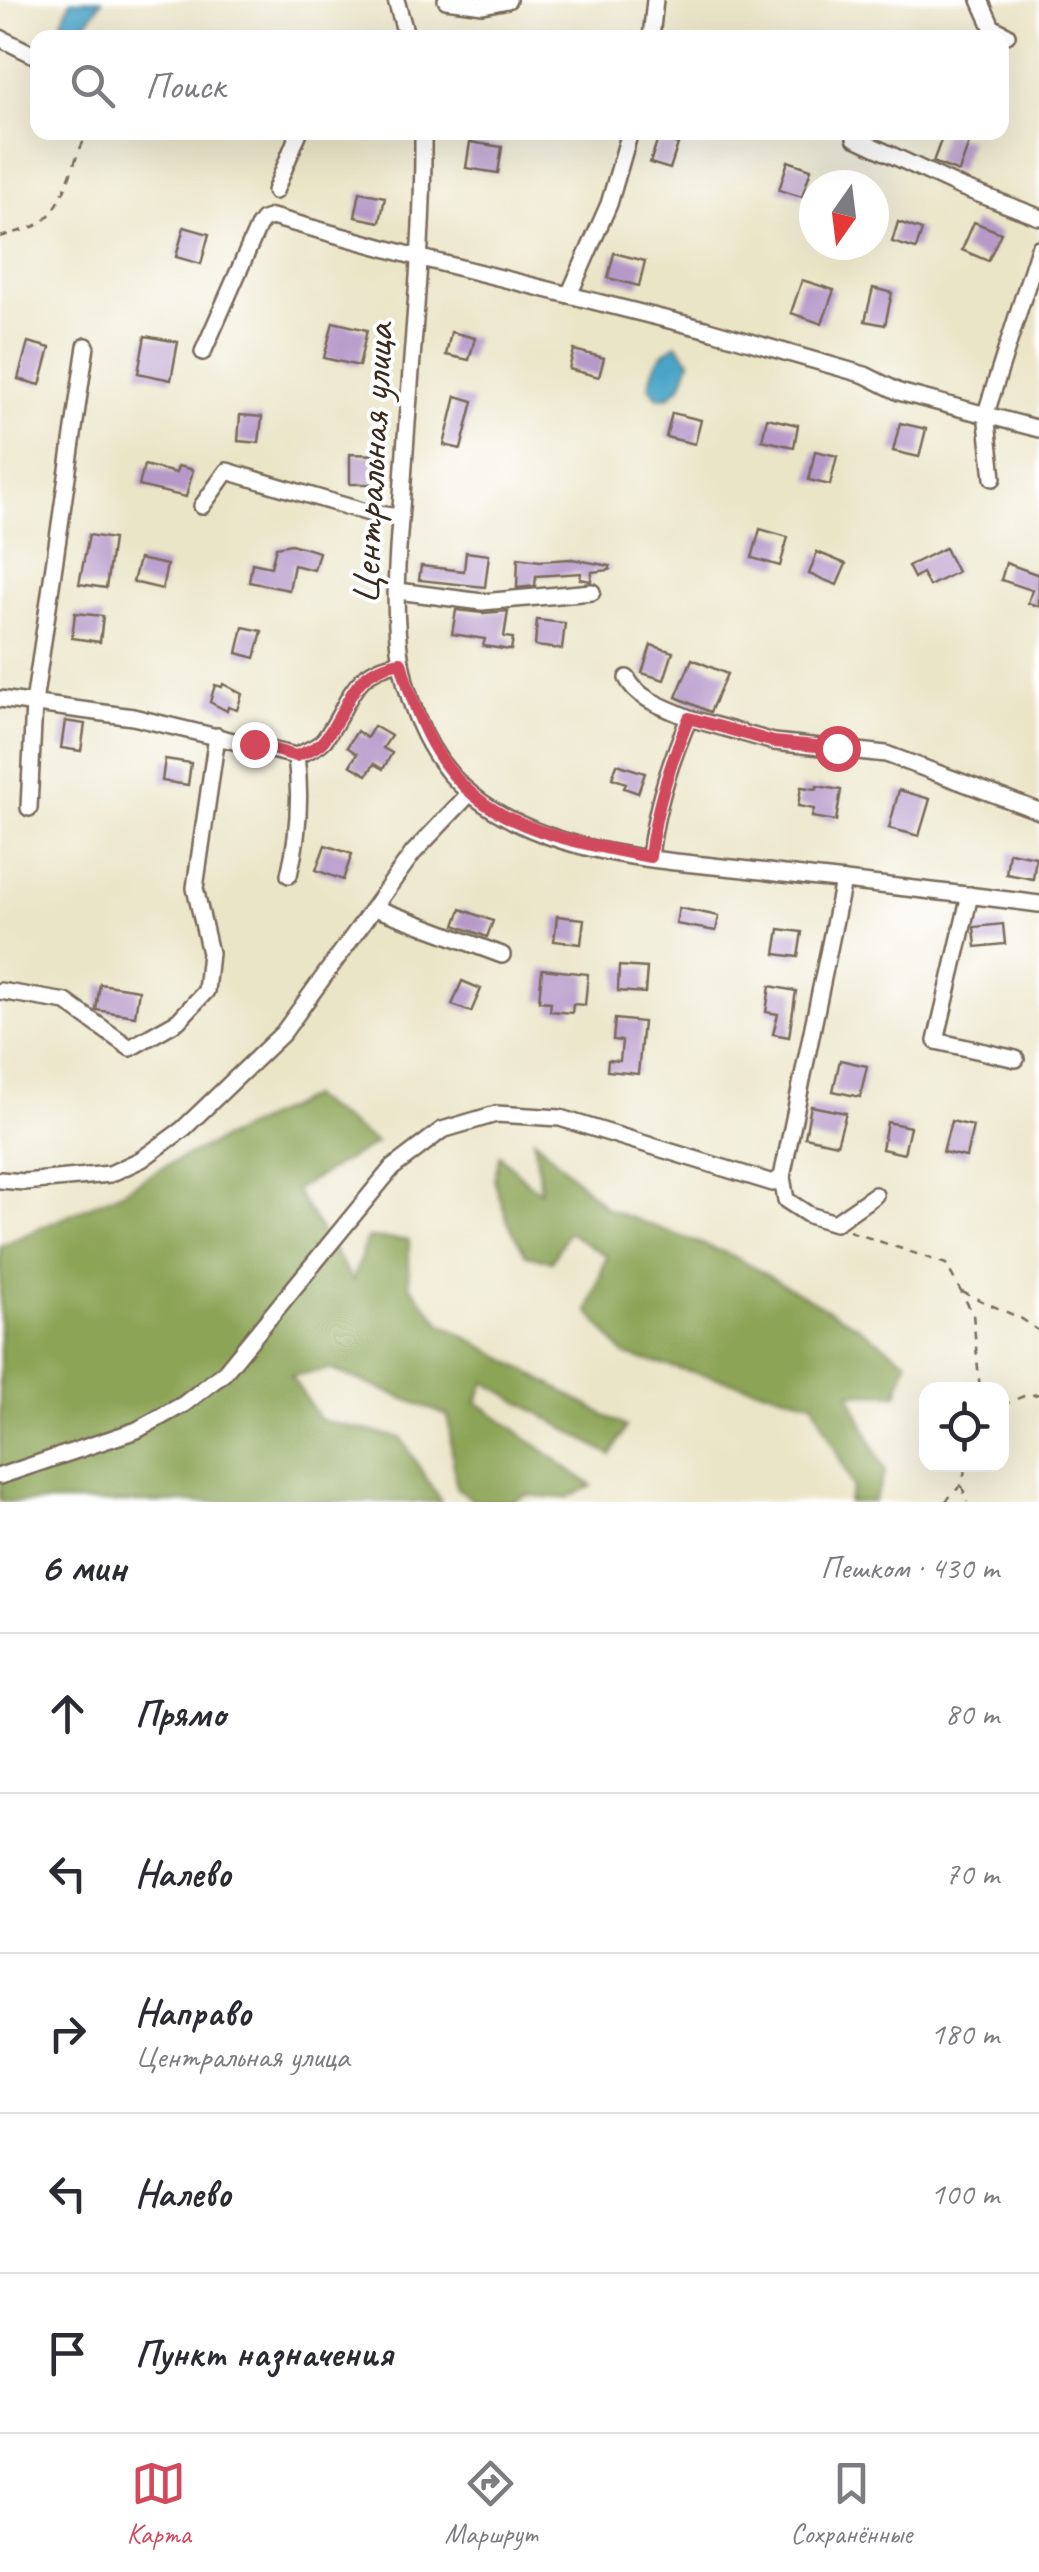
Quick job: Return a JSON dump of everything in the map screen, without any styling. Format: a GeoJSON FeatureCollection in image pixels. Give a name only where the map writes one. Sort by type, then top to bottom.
{"type":"FeatureCollection","features":[{"type":"Feature","properties":{"kind":"street"},"geometry":{"type":"LineString","coordinates":[[396,0],[405,30]]}},
{"type":"Feature","properties":{"kind":"street"},"geometry":{"type":"LineString","coordinates":[[446,0],[483,5],[508,0]]}},
{"type":"Feature","properties":{"kind":"street"},"geometry":{"type":"LineString","coordinates":[[652,30],[655,0]]}},
{"type":"Feature","properties":{"kind":"street"},"geometry":{"type":"LineString","coordinates":[[980,0],[992,26],[998,30]]}},
{"type":"Feature","properties":{"kind":"street"},"geometry":{"type":"LineString","coordinates":[[0,38],[30,53]]}},
{"type":"Feature","properties":{"kind":"street"},"geometry":{"type":"LineString","coordinates":[[275,191],[296,140]]}},
{"type":"Feature","properties":{"kind":"street","name":"Центральная улица"},"geometry":{"type":"LineString","coordinates":[[423,140],[398,591],[401,662],[412,706],[426,738],[447,770],[470,794],[507,818],[583,845],[650,857],[1039,904]]}},
{"type":"Feature","properties":{"kind":"street"},"geometry":{"type":"LineString","coordinates":[[569,295],[609,204],[628,140]]}},
{"type":"Feature","properties":{"kind":"street"},"geometry":{"type":"LineString","coordinates":[[858,140],[958,186],[1039,216]]}},
{"type":"Feature","properties":{"kind":"street"},"geometry":{"type":"LineString","coordinates":[[202,352],[258,226],[272,216],[417,257],[705,328],[865,375],[898,392],[1039,428]]}},
{"type":"Feature","properties":{"kind":"street"},"geometry":{"type":"LineString","coordinates":[[993,478],[986,412],[1039,248]]}},
{"type":"Feature","properties":{"kind":"street"},"geometry":{"type":"LineString","coordinates":[[29,808],[34,703],[86,346]]}},
{"type":"Feature","properties":{"kind":"street"},"geometry":{"type":"LineString","coordinates":[[202,506],[227,471],[370,513],[400,517]]}},
{"type":"Feature","properties":{"kind":"street"},"geometry":{"type":"LineString","coordinates":[[398,591],[482,602],[592,592]]}},
{"type":"Feature","properties":{"kind":"street"},"geometry":{"type":"LineString","coordinates":[[0,699],[133,717],[296,756],[322,743],[354,686],[370,672],[401,662]]}},
{"type":"Feature","properties":{"kind":"street"},"geometry":{"type":"LineString","coordinates":[[627,678],[642,696],[689,718],[774,742],[886,754],[1039,810]]}},
{"type":"Feature","properties":{"kind":"street"},"geometry":{"type":"LineString","coordinates":[[650,857],[657,816],[689,718]]}},
{"type":"Feature","properties":{"kind":"street"},"geometry":{"type":"LineString","coordinates":[[0,991],[66,1002],[130,1048],[178,1021],[206,992],[210,952],[194,888],[217,736]]}},
{"type":"Feature","properties":{"kind":"street"},"geometry":{"type":"LineString","coordinates":[[289,876],[296,846],[296,756]]}},
{"type":"Feature","properties":{"kind":"street"},"geometry":{"type":"LineString","coordinates":[[0,1180],[24,1182],[110,1174],[142,1159],[183,1129],[283,1032],[413,853],[470,794]]}},
{"type":"Feature","properties":{"kind":"street"},"geometry":{"type":"LineString","coordinates":[[843,881],[782,1177],[786,1200],[809,1216],[835,1223],[875,1194]]}},
{"type":"Feature","properties":{"kind":"street"},"geometry":{"type":"LineString","coordinates":[[970,895],[936,1041],[1016,1059]]}},
{"type":"Feature","properties":{"kind":"street"},"geometry":{"type":"LineString","coordinates":[[375,908],[502,954]]}},
{"type":"Feature","properties":{"kind":"street"},"geometry":{"type":"LineString","coordinates":[[0,1476],[137,1430],[224,1373],[392,1168],[442,1130],[496,1114],[560,1118],[773,1183],[782,1177]]}},
{"type":"Feature","properties":{"kind":"path"},"geometry":{"type":"LineString","coordinates":[[0,237],[38,224],[59,201],[84,140]]}},
{"type":"Feature","properties":{"kind":"path"},"geometry":{"type":"LineString","coordinates":[[835,1223],[946,1264],[972,1314],[979,1382]]}},
{"type":"Feature","properties":{"kind":"path"},"geometry":{"type":"LineString","coordinates":[[960,1291],[1039,1330]]}},
{"type":"Feature","properties":{"kind":"path"},"geometry":{"type":"LineString","coordinates":[[1009,1402],[1039,1394]]}},
{"type":"Feature","properties":{"kind":"path"},"geometry":{"type":"LineString","coordinates":[[945,1502],[961,1484],[965,1472]]}},
{"type":"Feature","properties":{"kind":"path"},"geometry":{"type":"LineString","coordinates":[[961,1484],[967,1502]]}},
{"type":"Feature","properties":{"kind":"green space"},"geometry":{"type":"Polygon","coordinates":[[[310,1097],[376,1143],[295,1190],[353,1281],[367,1238],[409,1240],[409,1285],[441,1323],[626,1427],[611,1455],[485,1382],[477,1402],[592,1486],[566,1498],[526,1495],[509,1502],[475,1502],[456,1487],[448,1416],[331,1369],[291,1376],[320,1420],[401,1438],[441,1502],[0,1502],[0,1246],[120,1193],[165,1166],[310,1097]]]}},
{"type":"Feature","properties":{"kind":"green space"},"geometry":{"type":"Polygon","coordinates":[[[534,1139],[607,1209],[731,1255],[857,1326],[907,1361],[897,1394],[849,1393],[885,1472],[874,1502],[848,1502],[853,1487],[813,1402],[624,1355],[588,1311],[607,1256],[568,1232],[552,1261],[526,1255],[508,1222],[494,1180],[500,1155],[541,1191],[534,1139]]]}},
{"type":"Feature","properties":{"kind":"water"},"geometry":{"type":"Polygon","coordinates":[[[71,0],[102,0],[82,30],[59,30],[71,0]]]}},
{"type":"Feature","properties":{"kind":"water"},"geometry":{"type":"Polygon","coordinates":[[[677,344],[690,361],[682,384],[670,396],[659,398],[649,387],[653,373],[661,357],[677,344]]]}},
{"type":"Feature","properties":{"kind":"building"},"geometry":{"type":"Polygon","coordinates":[[[657,140],[678,144],[670,169],[650,163],[657,140]]]}},
{"type":"Feature","properties":{"kind":"building"},"geometry":{"type":"Polygon","coordinates":[[[941,140],[970,140],[959,172],[933,162],[941,140]]]}},
{"type":"Feature","properties":{"kind":"building"},"geometry":{"type":"Polygon","coordinates":[[[470,142],[502,147],[498,173],[466,168],[470,142]]]}},
{"type":"Feature","properties":{"kind":"building"},"geometry":{"type":"Polygon","coordinates":[[[788,161],[811,169],[799,170],[799,196],[779,190],[788,161]]]}},
{"type":"Feature","properties":{"kind":"building"},"geometry":{"type":"Polygon","coordinates":[[[360,192],[385,197],[380,222],[355,217],[360,192]]]}},
{"type":"Feature","properties":{"kind":"building"},"geometry":{"type":"Polygon","coordinates":[[[898,222],[922,230],[916,249],[892,242],[898,222]]]}},
{"type":"Feature","properties":{"kind":"building"},"geometry":{"type":"Polygon","coordinates":[[[974,222],[1001,233],[988,261],[962,250],[974,222]]]}},
{"type":"Feature","properties":{"kind":"building"},"geometry":{"type":"Polygon","coordinates":[[[184,227],[209,234],[201,264],[176,257],[184,227]]]}},
{"type":"Feature","properties":{"kind":"building"},"geometry":{"type":"Polygon","coordinates":[[[614,253],[645,261],[639,286],[608,278],[614,253]]]}},
{"type":"Feature","properties":{"kind":"building"},"geometry":{"type":"Polygon","coordinates":[[[802,280],[834,290],[822,324],[791,313],[802,280]]]}},
{"type":"Feature","properties":{"kind":"building"},"geometry":{"type":"Polygon","coordinates":[[[873,288],[892,293],[885,325],[865,321],[873,288]]]}},
{"type":"Feature","properties":{"kind":"building"},"geometry":{"type":"Polygon","coordinates":[[[333,322],[367,330],[359,366],[324,358],[333,322]]]}},
{"type":"Feature","properties":{"kind":"building"},"geometry":{"type":"Polygon","coordinates":[[[451,332],[475,338],[469,360],[446,355],[451,332]]]}},
{"type":"Feature","properties":{"kind":"building"},"geometry":{"type":"Polygon","coordinates":[[[145,336],[178,342],[171,380],[138,373],[145,336]]]}},
{"type":"Feature","properties":{"kind":"building"},"geometry":{"type":"Polygon","coordinates":[[[28,342],[50,348],[40,385],[18,379],[28,342]]]}},
{"type":"Feature","properties":{"kind":"building"},"geometry":{"type":"Polygon","coordinates":[[[574,350],[604,358],[599,377],[569,369],[574,350]]]}},
{"type":"Feature","properties":{"kind":"building"},"geometry":{"type":"Polygon","coordinates":[[[456,396],[473,401],[461,449],[444,445],[456,396]]]}},
{"type":"Feature","properties":{"kind":"building"},"geometry":{"type":"Polygon","coordinates":[[[672,413],[701,420],[695,444],[666,437],[672,413]]]}},
{"type":"Feature","properties":{"kind":"building"},"geometry":{"type":"Polygon","coordinates":[[[240,415],[262,417],[259,443],[238,441],[240,415]]]}},
{"type":"Feature","properties":{"kind":"building"},"geometry":{"type":"Polygon","coordinates":[[[767,418],[798,425],[794,447],[762,440],[767,418]]]}},
{"type":"Feature","properties":{"kind":"building"},"geometry":{"type":"Polygon","coordinates":[[[900,423],[926,429],[919,457],[893,451],[900,423]]]}},
{"type":"Feature","properties":{"kind":"building"},"geometry":{"type":"Polygon","coordinates":[[[815,451],[837,456],[830,485],[809,480],[815,451]]]}},
{"type":"Feature","properties":{"kind":"building"},"geometry":{"type":"Polygon","coordinates":[[[350,454],[380,455],[379,484],[350,484],[350,454]]]}},
{"type":"Feature","properties":{"kind":"building"},"geometry":{"type":"Polygon","coordinates":[[[144,465],[176,473],[178,466],[193,470],[186,497],[139,486],[144,465]]]}},
{"type":"Feature","properties":{"kind":"building"},"geometry":{"type":"Polygon","coordinates":[[[760,529],[788,537],[780,566],[752,558],[760,529]]]}},
{"type":"Feature","properties":{"kind":"building"},"geometry":{"type":"Polygon","coordinates":[[[89,535],[113,539],[106,588],[79,584],[89,535]]]}},
{"type":"Feature","properties":{"kind":"building"},"geometry":{"type":"Polygon","coordinates":[[[291,544],[319,552],[314,570],[294,565],[289,590],[249,582],[252,563],[271,567],[276,547],[291,544]]]}},
{"type":"Feature","properties":{"kind":"building"},"geometry":{"type":"Polygon","coordinates":[[[945,548],[957,572],[929,586],[922,573],[914,578],[908,566],[945,548]]]}},
{"type":"Feature","properties":{"kind":"building"},"geometry":{"type":"Polygon","coordinates":[[[466,552],[489,555],[485,587],[419,580],[421,566],[464,571],[466,552]]]}},
{"type":"Feature","properties":{"kind":"building"},"geometry":{"type":"Polygon","coordinates":[[[817,552],[846,564],[837,585],[809,574],[817,552]]]}},
{"type":"Feature","properties":{"kind":"building"},"geometry":{"type":"Polygon","coordinates":[[[518,558],[572,559],[610,566],[610,570],[592,572],[591,581],[580,579],[581,573],[536,576],[535,586],[517,588],[518,558]]]}},
{"type":"Feature","properties":{"kind":"building"},"geometry":{"type":"Polygon","coordinates":[[[139,559],[167,565],[162,589],[133,582],[139,559]]]}},
{"type":"Feature","properties":{"kind":"building"},"geometry":{"type":"Polygon","coordinates":[[[1006,563],[1039,575],[1039,606],[1028,603],[1032,590],[1001,580],[1006,563]]]}},
{"type":"Feature","properties":{"kind":"building"},"geometry":{"type":"Polygon","coordinates":[[[456,610],[508,611],[504,637],[513,638],[511,650],[483,646],[485,639],[452,634],[456,610]]]}},
{"type":"Feature","properties":{"kind":"building"},"geometry":{"type":"Polygon","coordinates":[[[75,613],[103,616],[100,642],[72,638],[75,613]]]}},
{"type":"Feature","properties":{"kind":"building"},"geometry":{"type":"Polygon","coordinates":[[[537,620],[565,623],[562,649],[535,646],[537,620]]]}},
{"type":"Feature","properties":{"kind":"building"},"geometry":{"type":"Polygon","coordinates":[[[243,627],[262,631],[255,658],[237,653],[243,627]]]}},
{"type":"Feature","properties":{"kind":"building"},"geometry":{"type":"Polygon","coordinates":[[[651,645],[673,652],[664,680],[642,673],[651,645]]]}},
{"type":"Feature","properties":{"kind":"building"},"geometry":{"type":"Polygon","coordinates":[[[692,659],[727,674],[710,712],[676,697],[692,659]]]}},
{"type":"Feature","properties":{"kind":"building"},"geometry":{"type":"Polygon","coordinates":[[[223,684],[242,694],[237,710],[228,707],[227,711],[210,702],[215,685],[223,684]]]}},
{"type":"Feature","properties":{"kind":"building"},"geometry":{"type":"Polygon","coordinates":[[[65,721],[85,724],[81,751],[61,748],[65,721]]]}},
{"type":"Feature","properties":{"kind":"building"},"geometry":{"type":"Polygon","coordinates":[[[374,726],[391,736],[383,748],[392,753],[383,769],[374,764],[367,775],[350,765],[357,754],[347,747],[357,731],[367,738],[374,726]]]}},
{"type":"Feature","properties":{"kind":"building"},"geometry":{"type":"Polygon","coordinates":[[[165,759],[191,763],[188,785],[162,781],[165,759]]]}},
{"type":"Feature","properties":{"kind":"building"},"geometry":{"type":"Polygon","coordinates":[[[617,764],[645,773],[638,793],[612,778],[617,764]]]}},
{"type":"Feature","properties":{"kind":"building"},"geometry":{"type":"Polygon","coordinates":[[[801,787],[841,790],[836,821],[812,817],[814,809],[798,806],[801,787]]]}},
{"type":"Feature","properties":{"kind":"building"},"geometry":{"type":"Polygon","coordinates":[[[899,790],[930,799],[919,836],[889,828],[899,790]]]}},
{"type":"Feature","properties":{"kind":"building"},"geometry":{"type":"Polygon","coordinates":[[[325,845],[352,854],[343,880],[316,870],[325,845]]]}},
{"type":"Feature","properties":{"kind":"building"},"geometry":{"type":"Polygon","coordinates":[[[1009,852],[1036,857],[1033,879],[1006,874],[1009,852]]]}},
{"type":"Feature","properties":{"kind":"building"},"geometry":{"type":"Polygon","coordinates":[[[679,908],[719,916],[716,931],[676,924],[679,908]]]}},
{"type":"Feature","properties":{"kind":"building"},"geometry":{"type":"Polygon","coordinates":[[[461,909],[493,921],[487,937],[455,925],[461,909]]]}},
{"type":"Feature","properties":{"kind":"building"},"geometry":{"type":"Polygon","coordinates":[[[557,916],[584,919],[581,944],[554,941],[557,916]]]}},
{"type":"Feature","properties":{"kind":"building"},"geometry":{"type":"Polygon","coordinates":[[[1003,924],[1005,944],[976,947],[974,927],[1003,924]]]}},
{"type":"Feature","properties":{"kind":"building"},"geometry":{"type":"Polygon","coordinates":[[[779,929],[802,932],[798,957],[775,954],[779,929]]]}},
{"type":"Feature","properties":{"kind":"building"},"geometry":{"type":"Polygon","coordinates":[[[619,966],[647,968],[645,993],[618,991],[619,966]]]}},
{"type":"Feature","properties":{"kind":"building"},"geometry":{"type":"Polygon","coordinates":[[[542,969],[588,974],[585,1005],[573,1004],[572,1013],[550,1011],[551,1002],[539,1001],[542,969]]]}},
{"type":"Feature","properties":{"kind":"building"},"geometry":{"type":"Polygon","coordinates":[[[462,981],[481,989],[471,1012],[452,1005],[462,981]]]}},
{"type":"Feature","properties":{"kind":"building"},"geometry":{"type":"Polygon","coordinates":[[[100,984],[139,990],[135,1016],[96,1010],[100,984]]]}},
{"type":"Feature","properties":{"kind":"building"},"geometry":{"type":"Polygon","coordinates":[[[770,986],[796,991],[789,1037],[773,1034],[778,1014],[766,1012],[770,986]]]}},
{"type":"Feature","properties":{"kind":"building"},"geometry":{"type":"Polygon","coordinates":[[[615,1019],[643,1022],[638,1074],[607,1071],[608,1060],[620,1061],[622,1041],[613,1040],[615,1019]]]}},
{"type":"Feature","properties":{"kind":"building"},"geometry":{"type":"Polygon","coordinates":[[[840,1060],[867,1066],[860,1097],[833,1091],[840,1060]]]}},
{"type":"Feature","properties":{"kind":"building"},"geometry":{"type":"Polygon","coordinates":[[[811,1106],[846,1113],[837,1144],[805,1137],[811,1106]]]}},
{"type":"Feature","properties":{"kind":"building"},"geometry":{"type":"Polygon","coordinates":[[[951,1121],[973,1126],[966,1157],[943,1152],[951,1121]]]}},
{"type":"Feature","properties":{"kind":"building"},"geometry":{"type":"Polygon","coordinates":[[[887,1122],[910,1127],[904,1154],[882,1149],[887,1122]]]}},
{"type":"Feature","properties":{"kind":"route"},"geometry":{"type":"LineString","coordinates":[[254,744],[296,756],[322,743],[354,686],[370,672],[401,662],[412,706],[426,738],[447,770],[470,794],[507,818],[538,831],[583,845],[650,857],[652,834],[689,718],[774,742],[837,748]]}}]}
